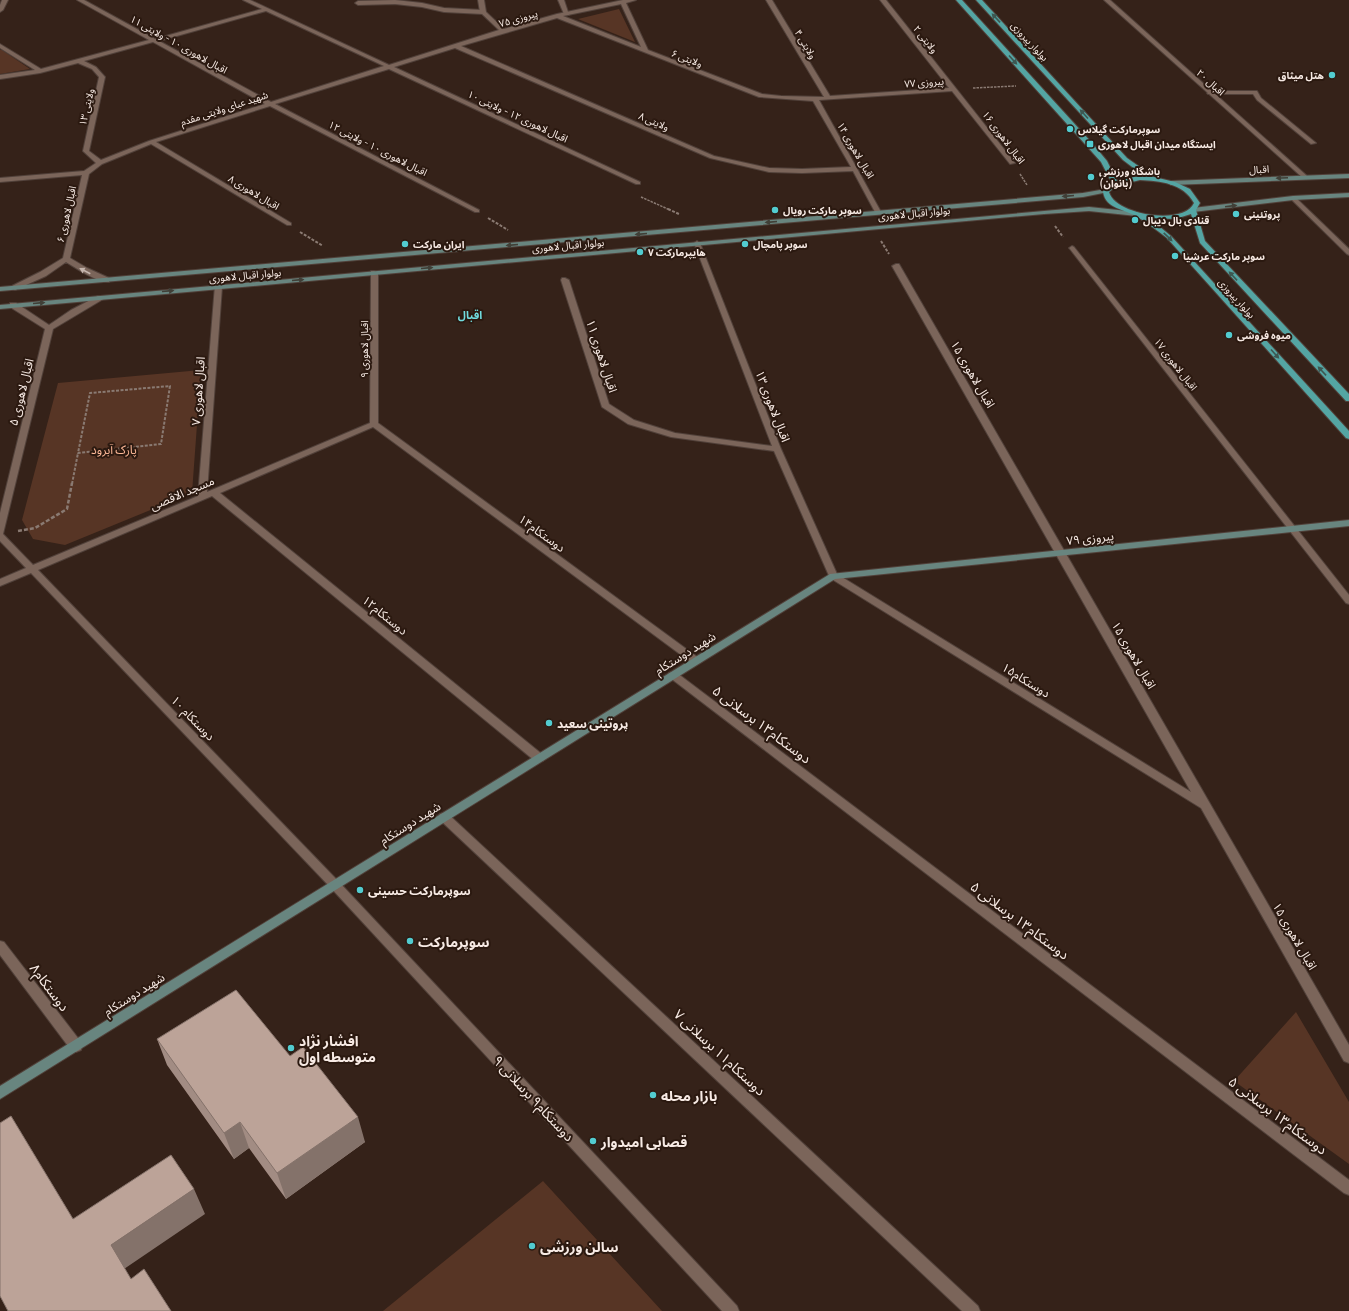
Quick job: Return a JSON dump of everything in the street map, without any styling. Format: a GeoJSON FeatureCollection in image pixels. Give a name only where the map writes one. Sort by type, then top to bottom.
{"type":"FeatureCollection","features":[{"type":"Feature","properties":{"kind":"main road"},"geometry":{"type":"LineString","coordinates":[[959,0],[1090,144],[1104,162],[1115,183]]}},
{"type":"Feature","properties":{"kind":"main road","name":"بولوار پیروزی"},"geometry":{"type":"LineString","coordinates":[[979,0],[1125,159],[1152,179],[1171,183],[1186,189],[1195,196],[1197,204],[1193,210],[1202,242],[1349,399]]}},
{"type":"Feature","properties":{"kind":"main road","name":"اقبال"},"geometry":{"type":"LineString","coordinates":[[1171,183],[1305,176],[1349,176]]}},
{"type":"Feature","properties":{"kind":"main road"},"geometry":{"type":"LineString","coordinates":[[1152,179],[1128,179],[1115,183],[1106,191],[1107,197],[1112,203],[1122,209],[1137,214],[1159,217],[1174,217],[1193,210],[1293,198],[1349,195]]}},
{"type":"Feature","properties":{"kind":"main road","name":"بولوار اقبال لاهوری"},"geometry":{"type":"LineString","coordinates":[[0,290],[1036,199],[1106,191]]}},
{"type":"Feature","properties":{"kind":"main road","name":"بولوار اقبال لاهوری"},"geometry":{"type":"LineString","coordinates":[[0,306],[1044,212],[1089,209],[1137,214]]}},
{"type":"Feature","properties":{"kind":"main road","name":"بولوار پیروزی"},"geometry":{"type":"LineString","coordinates":[[1137,214],[1155,225],[1169,237],[1349,436]]}},
{"type":"Feature","properties":{"kind":"main road"},"geometry":{"type":"LineString","coordinates":[[564,240],[570,255]]}},
{"type":"Feature","properties":{"kind":"main road","name":"پیروزی ۷۹"},"geometry":{"type":"LineString","coordinates":[[833,576],[1349,523]]}},
{"type":"Feature","properties":{"kind":"main road","name":"شهید دوستکام"},"geometry":{"type":"LineString","coordinates":[[0,1093],[833,576]]}},
{"type":"Feature","properties":{"kind":"street"},"geometry":{"type":"LineString","coordinates":[[0,10],[5,0]]}},
{"type":"Feature","properties":{"kind":"street","name":"اقبال لاهوری ۱۰ - ولایتی ۱۱"},"geometry":{"type":"LineString","coordinates":[[80,0],[270,104]]}},
{"type":"Feature","properties":{"kind":"street","name":"اقبال لاهوری ۱۲ - ولایتی ۱۰"},"geometry":{"type":"LineString","coordinates":[[246,0],[638,183]]}},
{"type":"Feature","properties":{"kind":"street"},"geometry":{"type":"LineString","coordinates":[[481,0],[483,12],[502,31]]}},
{"type":"Feature","properties":{"kind":"street"},"geometry":{"type":"LineString","coordinates":[[561,0],[566,14]]}},
{"type":"Feature","properties":{"kind":"street","name":"پیروزی ۷۵"},"geometry":{"type":"LineString","coordinates":[[456,46],[502,31],[557,16],[633,0]]}},
{"type":"Feature","properties":{"kind":"street","name":"ولایتی ۴"},"geometry":{"type":"LineString","coordinates":[[769,0],[828,98]]}},
{"type":"Feature","properties":{"kind":"street","name":"ولایتی ۲"},"geometry":{"type":"LineString","coordinates":[[883,0],[954,89]]}},
{"type":"Feature","properties":{"kind":"street","name":"اقبال ۲۰"},"geometry":{"type":"LineString","coordinates":[[1107,0],[1305,176]]}},
{"type":"Feature","properties":{"kind":"street"},"geometry":{"type":"LineString","coordinates":[[627,1],[646,52]]}},
{"type":"Feature","properties":{"kind":"street"},"geometry":{"type":"LineString","coordinates":[[358,3],[395,2],[422,5],[444,10],[483,12]]}},
{"type":"Feature","properties":{"kind":"street"},"geometry":{"type":"LineString","coordinates":[[0,77],[79,61],[266,10]]}},
{"type":"Feature","properties":{"kind":"street","name":"ولایتی ۶"},"geometry":{"type":"LineString","coordinates":[[557,16],[761,96],[781,98],[815,98]]}},
{"type":"Feature","properties":{"kind":"street"},"geometry":{"type":"LineString","coordinates":[[0,46],[40,70]]}},
{"type":"Feature","properties":{"kind":"street","name":"شهید عبای ولایتی مقدم"},"geometry":{"type":"LineString","coordinates":[[86,174],[100,163],[151,142],[456,46]]}},
{"type":"Feature","properties":{"kind":"street","name":"ولایتی ۸"},"geometry":{"type":"LineString","coordinates":[[456,46],[712,157],[737,164],[769,170],[798,172],[856,169]]}},
{"type":"Feature","properties":{"kind":"street","name":"ولایتی ۱۳"},"geometry":{"type":"LineString","coordinates":[[79,61],[94,68],[102,77],[86,151],[100,163]]}},
{"type":"Feature","properties":{"kind":"street","name":"پیروزی ۷۷"},"geometry":{"type":"LineString","coordinates":[[815,98],[954,89]]}},
{"type":"Feature","properties":{"kind":"street","name":"اقبال لاهوری ۱۶"},"geometry":{"type":"LineString","coordinates":[[954,89],[1012,163]]}},
{"type":"Feature","properties":{"kind":"street"},"geometry":{"type":"LineString","coordinates":[[1210,93],[1255,92],[1259,99],[1313,143]]}},
{"type":"Feature","properties":{"kind":"street","name":"اقبال لاهوری ۱۴"},"geometry":{"type":"LineString","coordinates":[[815,98],[856,169],[878,212]]}},
{"type":"Feature","properties":{"kind":"street","name":"اقبال لاهوری ۱۰ - ولایتی ۱۲"},"geometry":{"type":"LineString","coordinates":[[270,104],[477,211]]}},
{"type":"Feature","properties":{"kind":"street","name":"اقبال لاهوری ۸"},"geometry":{"type":"LineString","coordinates":[[151,142],[289,224]]}},
{"type":"Feature","properties":{"kind":"street"},"geometry":{"type":"LineString","coordinates":[[0,180],[86,174]]}},
{"type":"Feature","properties":{"kind":"street","name":"اقبال لاهوری ۶"},"geometry":{"type":"LineString","coordinates":[[66,259],[86,174]]}},
{"type":"Feature","properties":{"kind":"street"},"geometry":{"type":"LineString","coordinates":[[1293,198],[1349,252]]}},
{"type":"Feature","properties":{"kind":"street","name":"اقبال لاهوری ۱۳"},"geometry":{"type":"LineString","coordinates":[[698,243],[777,449],[833,576]]}},
{"type":"Feature","properties":{"kind":"street","name":"اقبال لاهوری ۱۷"},"geometry":{"type":"LineString","coordinates":[[1072,248],[1349,601]]}},
{"type":"Feature","properties":{"kind":"street"},"geometry":{"type":"LineString","coordinates":[[16,288],[43,274],[66,259],[84,270],[106,280]]}},
{"type":"Feature","properties":{"kind":"street","name":"اقبال لاهوری ۱۵"},"geometry":{"type":"LineString","coordinates":[[896,266],[1349,1057]]}},
{"type":"Feature","properties":{"kind":"street","name":"اقبال لاهوری ۹"},"geometry":{"type":"LineString","coordinates":[[374,273],[374,424]]}},
{"type":"Feature","properties":{"kind":"street","name":"اقبال لاهوری ۱۱"},"geometry":{"type":"LineString","coordinates":[[565,280],[605,405],[630,422],[674,435],[777,449]]}},
{"type":"Feature","properties":{"kind":"street","name":"اقبال لاهوری ۷"},"geometry":{"type":"LineString","coordinates":[[202,497],[218,287]]}},
{"type":"Feature","properties":{"kind":"street"},"geometry":{"type":"LineString","coordinates":[[13,305],[49,328],[74,312],[101,298]]}},
{"type":"Feature","properties":{"kind":"street","name":"اقبال لاهوری ۵"},"geometry":{"type":"LineString","coordinates":[[0,532],[49,328]]}},
{"type":"Feature","properties":{"kind":"street","name":"مسجد الاقصی"},"geometry":{"type":"LineString","coordinates":[[0,583],[374,424]]}},
{"type":"Feature","properties":{"kind":"street","name":"دوستکام۱۴"},"geometry":{"type":"LineString","coordinates":[[374,424],[696,661]]}},
{"type":"Feature","properties":{"kind":"street","name":"دوستکام۱۲"},"geometry":{"type":"LineString","coordinates":[[213,492],[539,758]]}},
{"type":"Feature","properties":{"kind":"street"},"geometry":{"type":"LineString","coordinates":[[0,536],[32,570]]}},
{"type":"Feature","properties":{"kind":"street","name":"دوستکام ۱۰"},"geometry":{"type":"LineString","coordinates":[[32,570],[335,885]]}},
{"type":"Feature","properties":{"kind":"street","name":"دوستکام۱۵"},"geometry":{"type":"LineString","coordinates":[[833,576],[1206,806]]}},
{"type":"Feature","properties":{"kind":"street","name":"دوستکام۱۳ برسلانی ۵"},"geometry":{"type":"LineString","coordinates":[[673,675],[1349,1188]]}},
{"type":"Feature","properties":{"kind":"street","name":"دوستکام۱۱ برسلانی ۷"},"geometry":{"type":"LineString","coordinates":[[444,817],[973,1311]]}},
{"type":"Feature","properties":{"kind":"street","name":"دوستکام۹ برسلانی ۹"},"geometry":{"type":"LineString","coordinates":[[335,885],[732,1311]]}},
{"type":"Feature","properties":{"kind":"street","name":"دوستکام۸"},"geometry":{"type":"LineString","coordinates":[[0,946],[76,1046]]}},
{"type":"Feature","properties":{"kind":"path","name":"پیروزی ۷۷"},"geometry":{"type":"LineString","coordinates":[[954,89],[1036,85]]}},
{"type":"Feature","properties":{"kind":"path","name":"اقبال لاهوری ۱۶"},"geometry":{"type":"LineString","coordinates":[[1012,163],[1036,199]]}},
{"type":"Feature","properties":{"kind":"path"},"geometry":{"type":"LineString","coordinates":[[638,183],[637,195],[680,214]]}},
{"type":"Feature","properties":{"kind":"path"},"geometry":{"type":"LineString","coordinates":[[477,211],[530,244]]}},
{"type":"Feature","properties":{"kind":"path"},"geometry":{"type":"LineString","coordinates":[[1044,212],[1072,248]]}},
{"type":"Feature","properties":{"kind":"path"},"geometry":{"type":"LineString","coordinates":[[289,224],[346,259]]}},
{"type":"Feature","properties":{"kind":"path"},"geometry":{"type":"LineString","coordinates":[[872,227],[896,266]]}},
{"type":"Feature","properties":{"kind":"path"},"geometry":{"type":"LineString","coordinates":[[14,532],[35,528],[67,509],[78,453],[90,393],[170,386],[161,444],[78,453]]}},
{"type":"Feature","properties":{"kind":"green space"},"geometry":{"type":"Polygon","coordinates":[[[619,9],[635,42],[578,19],[619,9]]]}},
{"type":"Feature","properties":{"kind":"green space"},"geometry":{"type":"Polygon","coordinates":[[[0,50],[2,50],[30,69],[0,74],[0,50]]]}},
{"type":"Feature","properties":{"kind":"green space","name":"پارک آبرود"},"geometry":{"type":"Polygon","coordinates":[[[201,370],[192,493],[65,545],[33,539],[22,520],[58,383],[201,370]]]}},
{"type":"Feature","properties":{"kind":"green space"},"geometry":{"type":"Polygon","coordinates":[[[1296,1012],[1349,1102],[1349,1164],[1234,1081],[1296,1012]]]}},
{"type":"Feature","properties":{"kind":"green space","name":"سالن ورزشی"},"geometry":{"type":"Polygon","coordinates":[[[543,1181],[662,1311],[383,1311],[543,1181]]]}},
{"type":"Feature","properties":{"kind":"building"},"geometry":{"type":"Polygon","coordinates":[[[236,990],[290,1056],[303,1047],[358,1117],[277,1173],[240,1122],[224,1133],[157,1039],[236,990]]]}},
{"type":"Feature","properties":{"kind":"building"},"geometry":{"type":"Polygon","coordinates":[[[11,1116],[73,1219],[171,1155],[194,1189],[111,1245],[131,1279],[144,1269],[171,1311],[8,1311],[0,1296],[0,1123],[11,1116]]]}},
{"type":"Feature","properties":{"kind":"place","name":"هتل میثاق"},"geometry":{"type":"Point","coordinates":[1332,75]}},
{"type":"Feature","properties":{"kind":"place","name":"سوپرمارکت گیلاس"},"geometry":{"type":"Point","coordinates":[1070,129]}},
{"type":"Feature","properties":{"kind":"place","name":"ایستگاه میدان اقبال لاهوری"},"geometry":{"type":"Point","coordinates":[1090,144]}},
{"type":"Feature","properties":{"kind":"place","name":"باشگاه ورزشی (بانوان)"},"geometry":{"type":"Point","coordinates":[1091,177]}},
{"type":"Feature","properties":{"kind":"place","name":"سوپر مارکت رویال"},"geometry":{"type":"Point","coordinates":[775,210]}},
{"type":"Feature","properties":{"kind":"place","name":"پروتئینی"},"geometry":{"type":"Point","coordinates":[1236,214]}},
{"type":"Feature","properties":{"kind":"place","name":"قنادی بال دیبال"},"geometry":{"type":"Point","coordinates":[1135,220]}},
{"type":"Feature","properties":{"kind":"place","name":"ایران مارکت"},"geometry":{"type":"Point","coordinates":[405,244]}},
{"type":"Feature","properties":{"kind":"place","name":"سوپر‌ پامچال"},"geometry":{"type":"Point","coordinates":[745,244]}},
{"type":"Feature","properties":{"kind":"place","name":"هایپرمارکت ۷"},"geometry":{"type":"Point","coordinates":[640,252]}},
{"type":"Feature","properties":{"kind":"place","name":"سوپر مارکت عرشیا"},"geometry":{"type":"Point","coordinates":[1175,256]}},
{"type":"Feature","properties":{"kind":"place","name":"میوه فروشی"},"geometry":{"type":"Point","coordinates":[1229,335]}},
{"type":"Feature","properties":{"kind":"place","name":"پروتینی سعید"},"geometry":{"type":"Point","coordinates":[549,723]}},
{"type":"Feature","properties":{"kind":"place","name":"سوپرمارکت حسینی"},"geometry":{"type":"Point","coordinates":[360,890]}},
{"type":"Feature","properties":{"kind":"place","name":"سوپرمارکت"},"geometry":{"type":"Point","coordinates":[410,941]}},
{"type":"Feature","properties":{"kind":"place","name":"افشار نژاد متوسطه اول"},"geometry":{"type":"Point","coordinates":[291,1048]}},
{"type":"Feature","properties":{"kind":"place","name":"بازار محله"},"geometry":{"type":"Point","coordinates":[653,1095]}},
{"type":"Feature","properties":{"kind":"place","name":"قصابی امیدوار"},"geometry":{"type":"Point","coordinates":[593,1141]}},
{"type":"Feature","properties":{"kind":"place","name":"سالن ورزشی"},"geometry":{"type":"Point","coordinates":[532,1246]}},
{"type":"Feature","properties":{"kind":"district","name":"اقبال"},"geometry":{"type":"Point","coordinates":[470,314]}}]}
